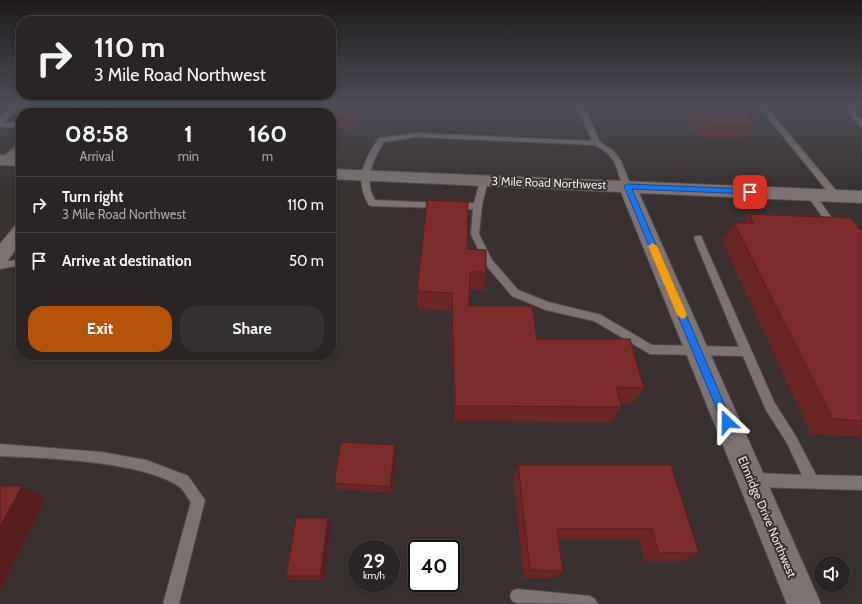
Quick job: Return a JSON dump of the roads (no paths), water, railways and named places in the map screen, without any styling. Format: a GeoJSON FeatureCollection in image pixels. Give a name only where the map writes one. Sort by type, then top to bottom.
{"type":"FeatureCollection","features":[{"type":"Feature","properties":{"kind":"main road","name":"3 Mile Road Northwest"},"geometry":{"type":"LineString","coordinates":[[336,174],[811,194],[860,198]]}},
{"type":"Feature","properties":{"kind":"main road","name":"Elmridge Drive Northwest"},"geometry":{"type":"LineString","coordinates":[[627,186],[804,604]]}},
{"type":"Feature","properties":{"kind":"street"},"geometry":{"type":"LineString","coordinates":[[0,257],[16,236]]}},
{"type":"Feature","properties":{"kind":"lane"},"geometry":{"type":"LineString","coordinates":[[592,132],[597,143]]}},
{"type":"Feature","properties":{"kind":"lane"},"geometry":{"type":"LineString","coordinates":[[783,132],[836,196]]}},
{"type":"Feature","properties":{"kind":"lane"},"geometry":{"type":"LineString","coordinates":[[478,205],[468,207],[372,203],[366,195],[365,175],[372,153],[382,140],[416,136],[597,143],[606,147],[617,158],[627,186]]}},
{"type":"Feature","properties":{"kind":"lane"},"geometry":{"type":"LineString","coordinates":[[9,160],[16,152]]}},
{"type":"Feature","properties":{"kind":"lane"},"geometry":{"type":"LineString","coordinates":[[484,180],[478,205],[476,234],[488,262],[515,293],[546,306],[597,318],[650,349],[696,349],[746,352]]}},
{"type":"Feature","properties":{"kind":"lane"},"geometry":{"type":"LineString","coordinates":[[811,194],[835,228],[841,232]]}},
{"type":"Feature","properties":{"kind":"lane"},"geometry":{"type":"LineString","coordinates":[[698,238],[770,406],[790,439],[812,482]]}},
{"type":"Feature","properties":{"kind":"lane"},"geometry":{"type":"LineString","coordinates":[[0,266],[16,263]]}},
{"type":"Feature","properties":{"kind":"lane"},"geometry":{"type":"LineString","coordinates":[[0,450],[101,458],[146,466],[183,481],[198,500],[171,604]]}},
{"type":"Feature","properties":{"kind":"lane"},"geometry":{"type":"LineString","coordinates":[[751,480],[862,483]]}},
{"type":"Feature","properties":{"kind":"lane"},"geometry":{"type":"LineString","coordinates":[[517,596],[590,604]]}}]}
